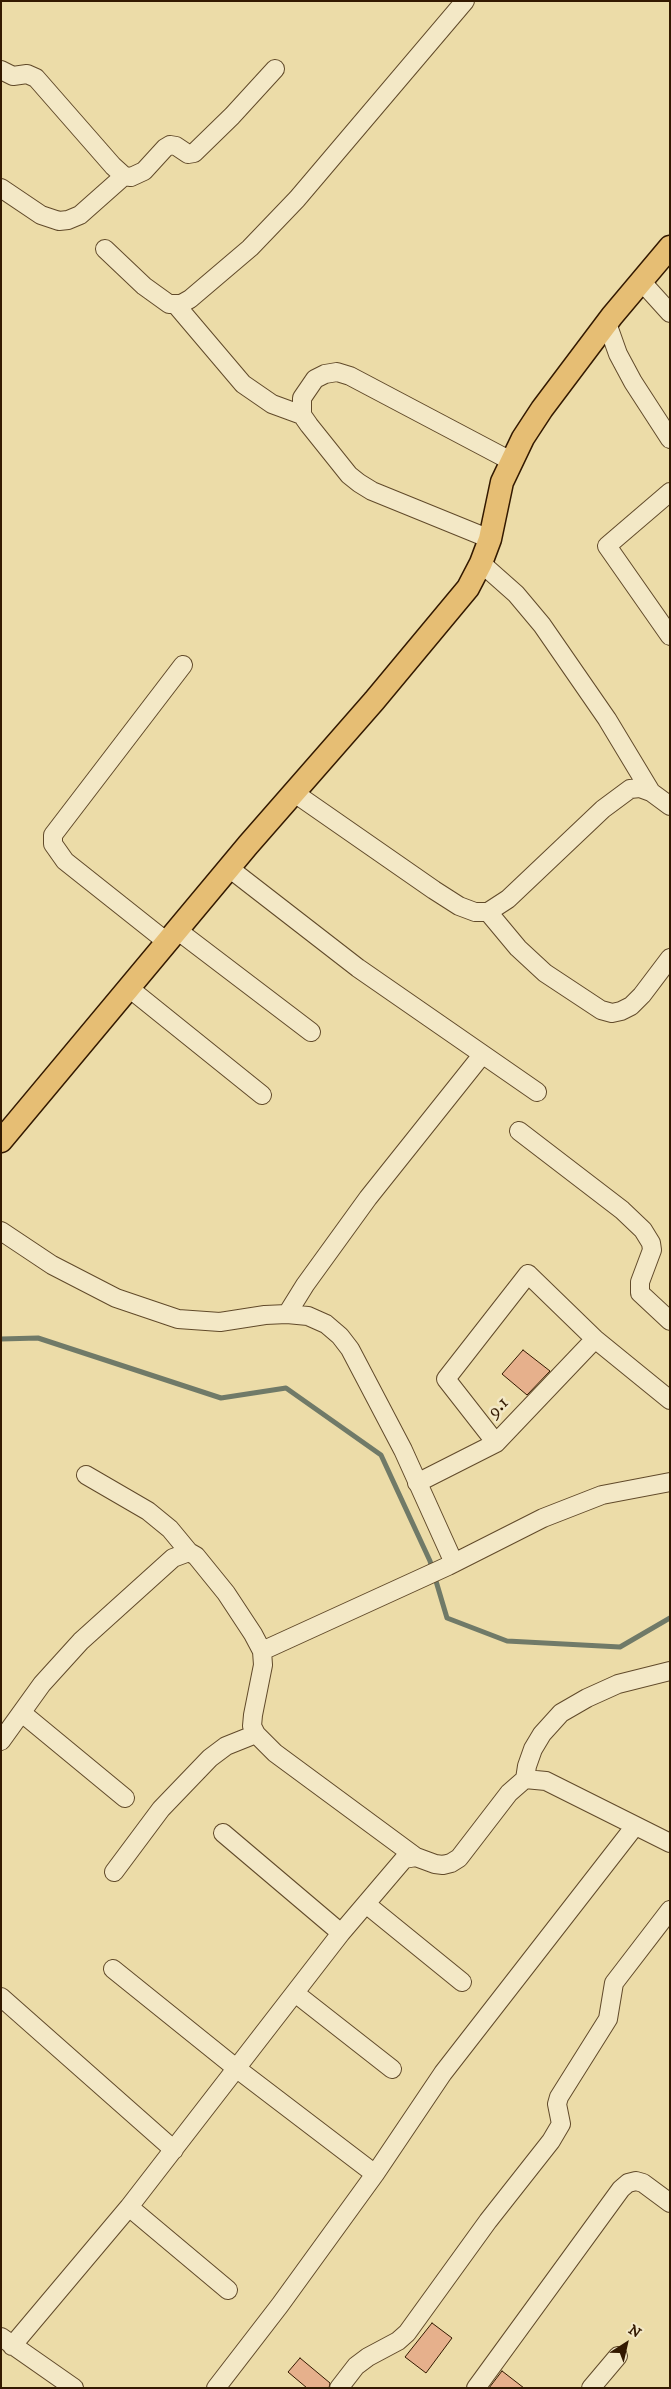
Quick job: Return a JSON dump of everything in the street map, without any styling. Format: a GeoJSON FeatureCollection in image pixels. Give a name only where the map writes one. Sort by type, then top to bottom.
{"type":"FeatureCollection","features":[{"type":"Feature","properties":{"kind":"main road"},"geometry":{"type":"LineString","coordinates":[[1,1141],[293,792],[423,644],[468,588],[481,563],[490,539],[502,482],[511,461],[542,409],[606,323],[670,247]]}},
{"type":"Feature","properties":{"kind":"street"},"geometry":{"type":"LineString","coordinates":[[105,249],[149,290],[169,304],[181,304],[197,293],[267,232],[303,193],[465,1]]}},
{"type":"Feature","properties":{"kind":"street"},"geometry":{"type":"LineString","coordinates":[[1,70],[14,76],[27,74],[36,78],[113,166],[124,176],[131,178],[138,175],[170,145],[176,146],[188,154],[194,153],[232,116],[275,68]]}},
{"type":"Feature","properties":{"kind":"street"},"geometry":{"type":"LineString","coordinates":[[1,188],[41,215],[59,220],[68,220],[92,206],[124,176]]}},
{"type":"Feature","properties":{"kind":"street"},"geometry":{"type":"LineString","coordinates":[[641,281],[670,313]]}},
{"type":"Feature","properties":{"kind":"street"},"geometry":{"type":"LineString","coordinates":[[176,305],[243,384],[272,404],[302,415],[349,475],[359,484],[388,498],[490,539]]}},
{"type":"Feature","properties":{"kind":"street"},"geometry":{"type":"LineString","coordinates":[[606,323],[633,382],[670,439]]}},
{"type":"Feature","properties":{"kind":"street"},"geometry":{"type":"LineString","coordinates":[[302,415],[302,398],[307,388],[315,379],[338,372],[368,384],[511,461]]}},
{"type":"Feature","properties":{"kind":"street"},"geometry":{"type":"LineString","coordinates":[[667,626],[607,546],[670,492]]}},
{"type":"Feature","properties":{"kind":"street"},"geometry":{"type":"LineString","coordinates":[[481,563],[516,594],[542,625],[602,711],[651,792]]}},
{"type":"Feature","properties":{"kind":"street"},"geometry":{"type":"LineString","coordinates":[[183,665],[53,836],[53,844],[58,853],[71,866],[311,1032]]}},
{"type":"Feature","properties":{"kind":"street"},"geometry":{"type":"LineString","coordinates":[[293,792],[458,906],[475,912],[488,912],[508,899],[618,796],[630,789],[640,788],[651,792],[670,806]]}},
{"type":"Feature","properties":{"kind":"street"},"geometry":{"type":"LineString","coordinates":[[229,868],[358,968],[537,1092]]}},
{"type":"Feature","properties":{"kind":"street"},"geometry":{"type":"LineString","coordinates":[[488,912],[518,948],[545,973],[601,1010],[612,1013],[631,1006],[642,995],[670,958]]}},
{"type":"Feature","properties":{"kind":"street"},"geometry":{"type":"LineString","coordinates":[[129,988],[262,1095]]}},
{"type":"Feature","properties":{"kind":"street"},"geometry":{"type":"LineString","coordinates":[[287,1314],[305,1285],[368,1198],[482,1055]]}},
{"type":"Feature","properties":{"kind":"street"},"geometry":{"type":"LineString","coordinates":[[519,1131],[616,1205],[643,1230],[651,1243],[652,1250],[640,1282],[640,1293],[670,1321]]}},
{"type":"Feature","properties":{"kind":"street"},"geometry":{"type":"LineString","coordinates":[[1,1231],[52,1265],[116,1298],[178,1319],[220,1322],[265,1315],[287,1314],[308,1316],[326,1324],[340,1336],[357,1363],[403,1450],[451,1565]]}},
{"type":"Feature","properties":{"kind":"street"},"geometry":{"type":"LineString","coordinates":[[496,1443],[446,1379],[528,1274],[595,1339],[670,1400]]}},
{"type":"Feature","properties":{"kind":"street","name":"9.1"},"geometry":{"type":"LineString","coordinates":[[417,1482],[496,1443],[595,1339]]}},
{"type":"Feature","properties":{"kind":"street"},"geometry":{"type":"LineString","coordinates":[[86,1475],[148,1511],[170,1529],[189,1552],[196,1556],[226,1593],[253,1634],[262,1651],[263,1665],[253,1715],[252,1726],[256,1734],[275,1754],[416,1857]]}},
{"type":"Feature","properties":{"kind":"street"},"geometry":{"type":"LineString","coordinates":[[262,1651],[451,1565],[543,1518],[602,1495],[670,1482]]}},
{"type":"Feature","properties":{"kind":"street"},"geometry":{"type":"LineString","coordinates":[[1,1741],[62,1661],[96,1626],[173,1558],[189,1552]]}},
{"type":"Feature","properties":{"kind":"street"},"geometry":{"type":"LineString","coordinates":[[71,2387],[7,2342],[129,2207],[341,1933],[398,1864],[410,1857],[443,1865],[459,1858],[509,1793],[525,1779],[533,1749],[542,1734],[562,1713],[587,1698],[618,1684],[670,1671]]}},
{"type":"Feature","properties":{"kind":"street"},"geometry":{"type":"LineString","coordinates":[[22,1713],[125,1798]]}},
{"type":"Feature","properties":{"kind":"street"},"geometry":{"type":"LineString","coordinates":[[114,1872],[161,1809],[210,1758],[226,1746],[256,1734]]}},
{"type":"Feature","properties":{"kind":"street"},"geometry":{"type":"LineString","coordinates":[[525,1779],[546,1781],[670,1843]]}},
{"type":"Feature","properties":{"kind":"street"},"geometry":{"type":"LineString","coordinates":[[216,2388],[280,2305],[375,2174],[443,2073],[635,1826]]}},
{"type":"Feature","properties":{"kind":"street"},"geometry":{"type":"LineString","coordinates":[[223,1833],[341,1933]]}},
{"type":"Feature","properties":{"kind":"street"},"geometry":{"type":"LineString","coordinates":[[366,1904],[462,1982]]}},
{"type":"Feature","properties":{"kind":"street"},"geometry":{"type":"LineString","coordinates":[[338,2388],[356,2366],[368,2357],[398,2341],[407,2333],[488,2221],[551,2141],[560,2124],[557,2104],[559,2097],[608,2019],[614,1983],[670,1910]]}},
{"type":"Feature","properties":{"kind":"street"},"geometry":{"type":"LineString","coordinates":[[113,1970],[236,2068],[375,2174]]}},
{"type":"Feature","properties":{"kind":"street"},"geometry":{"type":"LineString","coordinates":[[295,1992],[392,2070]]}},
{"type":"Feature","properties":{"kind":"street"},"geometry":{"type":"LineString","coordinates":[[1,1997],[174,2150]]}},
{"type":"Feature","properties":{"kind":"street"},"geometry":{"type":"LineString","coordinates":[[476,2388],[621,2189],[628,2183],[636,2181],[643,2183],[670,2203]]}},
{"type":"Feature","properties":{"kind":"street"},"geometry":{"type":"LineString","coordinates":[[129,2207],[228,2290]]}},
{"type":"Feature","properties":{"kind":"street"},"geometry":{"type":"LineString","coordinates":[[591,2388],[618,2356]]}},
{"type":"Feature","properties":{"kind":"building"},"geometry":{"type":"Polygon","coordinates":[[[523,1350],[550,1371],[527,1395],[502,1374],[523,1350]]]}},
{"type":"Feature","properties":{"kind":"building"},"geometry":{"type":"Polygon","coordinates":[[[432,2323],[452,2338],[426,2373],[405,2357],[432,2323]]]}},
{"type":"Feature","properties":{"kind":"building"},"geometry":{"type":"Polygon","coordinates":[[[300,2358],[330,2383],[329,2388],[307,2388],[288,2372],[300,2358]]]}},
{"type":"Feature","properties":{"kind":"building"},"geometry":{"type":"Polygon","coordinates":[[[502,2371],[524,2388],[489,2388],[502,2371]]]}},
{"type":"Feature","properties":{"kind":"waterway"},"geometry":{"type":"LineString","coordinates":[[1,1339],[38,1338],[221,1398],[286,1388],[381,1455],[430,1561],[447,1618],[507,1641],[620,1647],[670,1618]]}}]}
